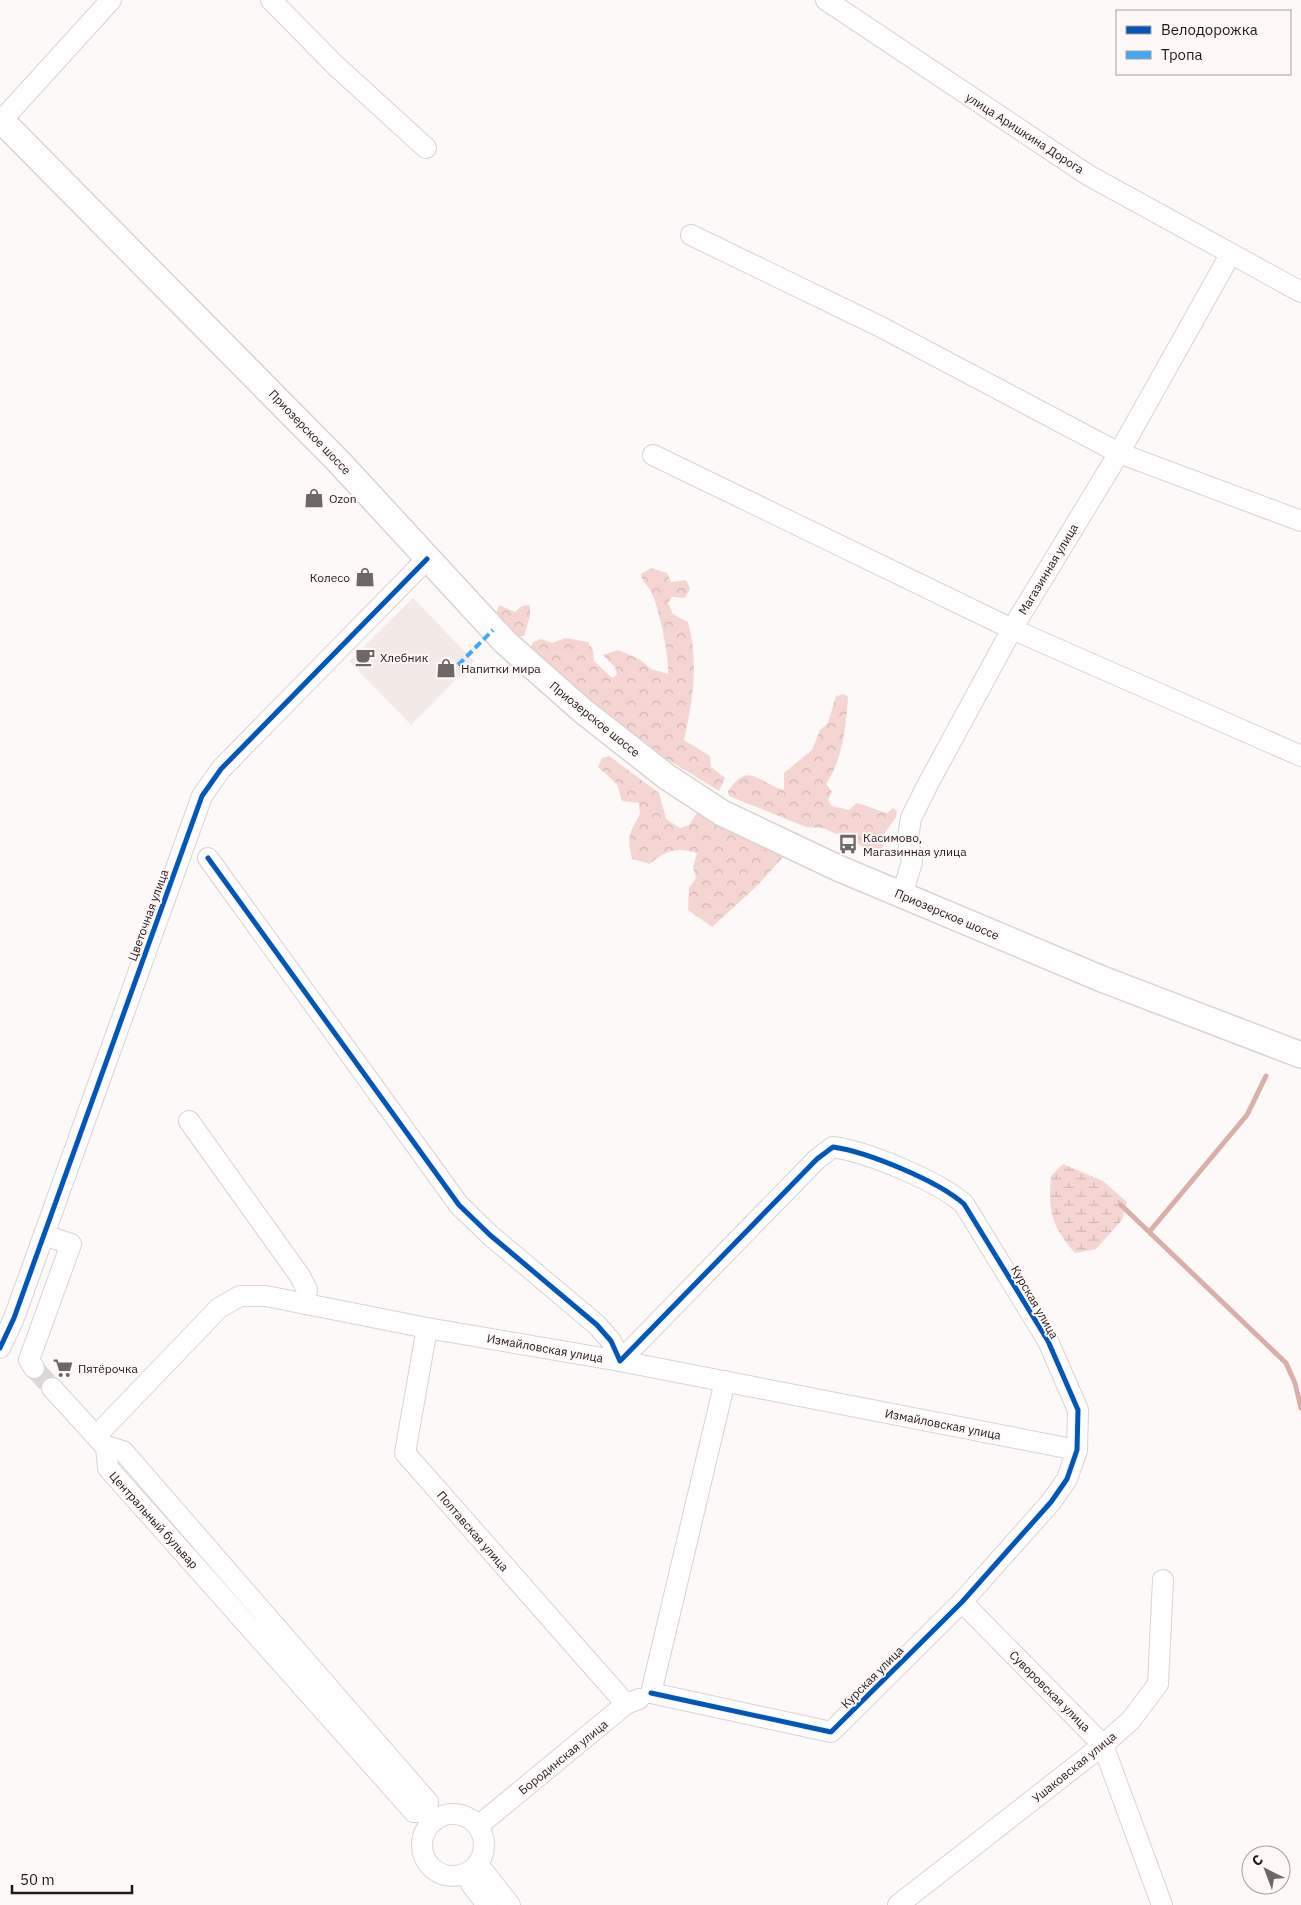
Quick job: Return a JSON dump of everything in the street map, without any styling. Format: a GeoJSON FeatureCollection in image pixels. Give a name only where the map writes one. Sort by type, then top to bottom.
{"type":"FeatureCollection","features":[{"type":"Feature","properties":{"kind":"main road","name":"Приозерское шоссе"},"geometry":{"type":"LineString","coordinates":[[1,120],[302,423],[426,559],[505,642],[590,717],[666,777],[722,813],[902,895],[1102,979],[1301,1055]]}},
{"type":"Feature","properties":{"kind":"street"},"geometry":{"type":"LineString","coordinates":[[1,120],[111,0]]}},
{"type":"Feature","properties":{"kind":"street"},"geometry":{"type":"LineString","coordinates":[[271,0],[335,65],[426,148]]}},
{"type":"Feature","properties":{"kind":"street","name":"улица Аришкина Дорога"},"geometry":{"type":"LineString","coordinates":[[826,0],[1088,175],[1301,292]]}},
{"type":"Feature","properties":{"kind":"street"},"geometry":{"type":"LineString","coordinates":[[691,235],[879,326],[1119,453],[1301,521]]}},
{"type":"Feature","properties":{"kind":"street","name":"Магазинная улица"},"geometry":{"type":"LineString","coordinates":[[902,895],[912,862],[908,838],[911,818],[1012,629],[1119,453],[1230,254]]}},
{"type":"Feature","properties":{"kind":"street"},"geometry":{"type":"LineString","coordinates":[[653,456],[1012,629],[1301,756]]}},
{"type":"Feature","properties":{"kind":"street","name":"Цветочная улица"},"geometry":{"type":"LineString","coordinates":[[0,1348],[14,1318],[44,1235],[65,1150],[202,796],[211,781],[426,559]]}},
{"type":"Feature","properties":{"kind":"street"},"geometry":{"type":"LineString","coordinates":[[208,858],[459,1205],[490,1235],[597,1325],[611,1341],[620,1361]]}},
{"type":"Feature","properties":{"kind":"street"},"geometry":{"type":"LineString","coordinates":[[189,1121],[300,1276],[307,1290],[305,1304]]}},
{"type":"Feature","properties":{"kind":"street","name":"Курская улица"},"geometry":{"type":"LineString","coordinates":[[620,1361],[817,1159],[833,1148],[852,1150],[931,1182],[950,1192],[964,1204],[1048,1341],[1078,1410],[1076,1450],[1067,1479],[1051,1502],[962,1602],[830,1732],[651,1693]]}},
{"type":"Feature","properties":{"kind":"street"},"geometry":{"type":"LineString","coordinates":[[34,1368],[29,1360],[71,1244],[44,1235]]}},
{"type":"Feature","properties":{"kind":"street","name":"Измайловская улица"},"geometry":{"type":"LineString","coordinates":[[101,1441],[219,1308],[240,1296],[266,1296],[427,1328],[620,1361],[1076,1450]]}},
{"type":"Feature","properties":{"kind":"street","name":"Полтавская улица"},"geometry":{"type":"LineString","coordinates":[[427,1328],[405,1453],[626,1704]]}},
{"type":"Feature","properties":{"kind":"street"},"geometry":{"type":"LineString","coordinates":[[651,1693],[725,1381]]}},
{"type":"Feature","properties":{"kind":"street"},"geometry":{"type":"LineString","coordinates":[[52,1388],[101,1441]]}},
{"type":"Feature","properties":{"kind":"street","name":"Центральный бульвар"},"geometry":{"type":"LineString","coordinates":[[101,1441],[108,1468],[414,1812],[430,1817]]}},
{"type":"Feature","properties":{"kind":"street","name":"Ушаковская улица"},"geometry":{"type":"LineString","coordinates":[[898,1905],[1103,1745],[1131,1720],[1158,1684],[1163,1580]]}},
{"type":"Feature","properties":{"kind":"street","name":"Суворовская улица"},"geometry":{"type":"LineString","coordinates":[[962,1602],[1103,1745],[1162,1905]]}},
{"type":"Feature","properties":{"kind":"street","name":"Бородинская улица"},"geometry":{"type":"LineString","coordinates":[[478,1826],[626,1704],[651,1693]]}},
{"type":"Feature","properties":{"kind":"street"},"geometry":{"type":"LineString","coordinates":[[487,1905],[471,1884],[474,1872],[481,1860],[484,1849],[484,1837],[478,1826],[469,1818],[457,1814],[430,1817],[422,1846],[425,1859],[434,1870],[447,1876],[460,1876],[474,1872],[484,1872],[510,1905]]}},
{"type":"Feature","properties":{"kind":"shaded area"},"geometry":{"type":"Polygon","coordinates":[[[413,598],[474,661],[411,725],[349,661],[413,598]]]}},
{"type":"Feature","properties":{"kind":"green space"},"geometry":{"type":"Polygon","coordinates":[[[651,568],[667,573],[671,582],[686,580],[690,589],[685,598],[672,597],[668,603],[673,614],[688,622],[693,652],[694,681],[684,740],[710,756],[711,767],[725,778],[719,791],[649,748],[530,650],[533,642],[541,639],[552,643],[566,638],[588,642],[593,650],[594,661],[612,678],[617,675],[615,667],[603,655],[618,650],[639,659],[651,669],[668,674],[667,656],[660,618],[653,597],[641,574],[651,568]]]}},
{"type":"Feature","properties":{"kind":"green space"},"geometry":{"type":"Polygon","coordinates":[[[499,605],[515,612],[522,606],[530,605],[530,616],[524,636],[514,637],[495,617],[499,605]]]}},
{"type":"Feature","properties":{"kind":"green space"},"geometry":{"type":"Polygon","coordinates":[[[844,694],[848,697],[845,731],[840,753],[826,784],[832,792],[828,800],[832,806],[849,810],[857,803],[887,813],[893,808],[897,811],[896,817],[881,839],[883,846],[880,854],[873,853],[852,840],[822,828],[806,827],[729,796],[728,791],[735,782],[748,775],[784,790],[784,773],[812,750],[820,730],[828,723],[836,696],[844,694]]]}},
{"type":"Feature","properties":{"kind":"green space"},"geometry":{"type":"Polygon","coordinates":[[[609,756],[659,793],[666,819],[680,828],[689,825],[697,813],[784,856],[757,886],[712,927],[688,910],[689,888],[696,878],[693,867],[697,853],[683,850],[672,851],[650,864],[632,859],[629,840],[631,831],[640,814],[639,803],[622,801],[617,784],[598,767],[602,758],[609,756]]]}},
{"type":"Feature","properties":{"kind":"green space"},"geometry":{"type":"Polygon","coordinates":[[[1063,1164],[1103,1181],[1127,1202],[1122,1220],[1096,1249],[1075,1253],[1056,1226],[1050,1199],[1051,1176],[1063,1164]]]}},
{"type":"Feature","properties":{"kind":"waterway"},"geometry":{"type":"LineString","coordinates":[[1150,1231],[1247,1115],[1266,1076]]}},
{"type":"Feature","properties":{"kind":"waterway"},"geometry":{"type":"LineString","coordinates":[[1121,1205],[1286,1363],[1295,1383],[1301,1408]]}},
{"type":"Feature","properties":{"kind":"tunnel"},"geometry":{"type":"LineString","coordinates":[[34,1368],[52,1388]]}},
{"type":"Feature","properties":{"kind":"marked path"},"geometry":{"type":"LineString","coordinates":[[458,665],[493,630]]}},
{"type":"Feature","properties":{"kind":"cycle path"},"geometry":{"type":"LineString","coordinates":[[0,1348],[14,1318],[202,796],[221,769],[427,559]]}},
{"type":"Feature","properties":{"kind":"cycle path"},"geometry":{"type":"LineString","coordinates":[[208,858],[459,1205],[490,1235],[597,1325],[611,1341],[620,1361],[817,1159],[833,1147],[865,1155],[902,1169],[937,1186],[964,1204],[1048,1341],[1078,1410],[1077,1450],[1067,1479],[1051,1502],[962,1602],[831,1732],[651,1693]]}},
{"type":"Feature","properties":{"kind":"place","name":"Ozon"},"geometry":{"type":"Point","coordinates":[314,498]}},
{"type":"Feature","properties":{"kind":"place","name":"Колесо"},"geometry":{"type":"Point","coordinates":[365,577]}},
{"type":"Feature","properties":{"kind":"place","name":"Хлебник"},"geometry":{"type":"Point","coordinates":[365,657]}},
{"type":"Feature","properties":{"kind":"place","name":"Напитки мира"},"geometry":{"type":"Point","coordinates":[446,668]}},
{"type":"Feature","properties":{"kind":"place","name":"Касимово, Магазинная улица"},"geometry":{"type":"Point","coordinates":[848,844]}},
{"type":"Feature","properties":{"kind":"place","name":"Пятёрочка"},"geometry":{"type":"Point","coordinates":[63,1368]}}]}
